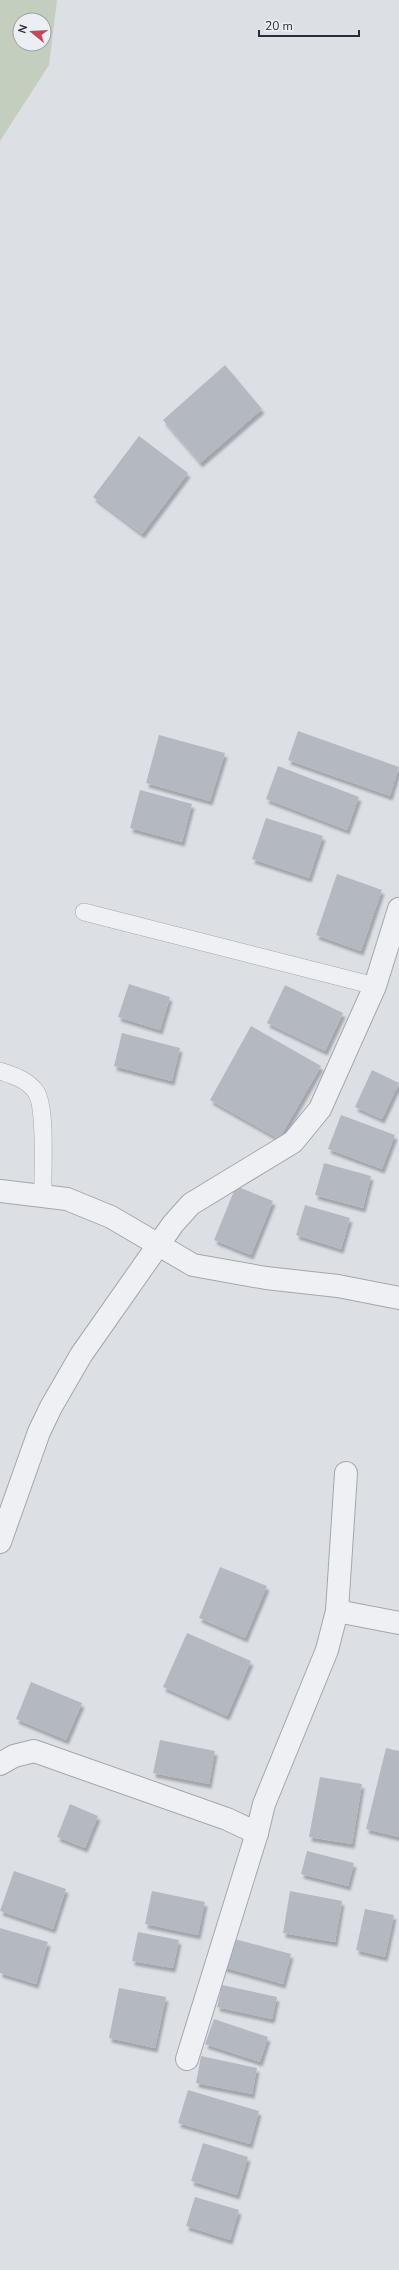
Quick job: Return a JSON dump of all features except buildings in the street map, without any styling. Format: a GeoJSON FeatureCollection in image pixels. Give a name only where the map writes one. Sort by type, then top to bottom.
{"type":"FeatureCollection","features":[{"type":"Feature","properties":{"kind":"street"},"geometry":{"type":"LineString","coordinates":[[0,1542],[39,1432],[51,1407],[81,1355],[173,1224],[191,1204],[293,1142],[320,1109],[375,986],[399,910]]}},
{"type":"Feature","properties":{"kind":"street"},"geometry":{"type":"LineString","coordinates":[[0,1191],[68,1199],[111,1217],[158,1246],[193,1265],[266,1278],[338,1286],[399,1298]]}},
{"type":"Feature","properties":{"kind":"street"},"geometry":{"type":"LineString","coordinates":[[187,2059],[257,1833],[264,1804],[327,1650],[337,1611],[346,1474]]}},
{"type":"Feature","properties":{"kind":"street"},"geometry":{"type":"LineString","coordinates":[[337,1611],[399,1623]]}},
{"type":"Feature","properties":{"kind":"street"},"geometry":{"type":"LineString","coordinates":[[0,1764],[14,1756],[34,1751],[227,1819],[257,1833]]}},
{"type":"Feature","properties":{"kind":"lane"},"geometry":{"type":"LineString","coordinates":[[84,912],[375,986]]}},
{"type":"Feature","properties":{"kind":"lane"},"geometry":{"type":"LineString","coordinates":[[0,1071],[26,1081],[37,1093],[42,1116],[43,1196]]}},
{"type":"Feature","properties":{"kind":"green space"},"geometry":{"type":"Polygon","coordinates":[[[0,0],[57,0],[52,41],[52,12],[12,12],[12,52],[51,52],[49,65],[0,141],[0,0]]]}}]}
